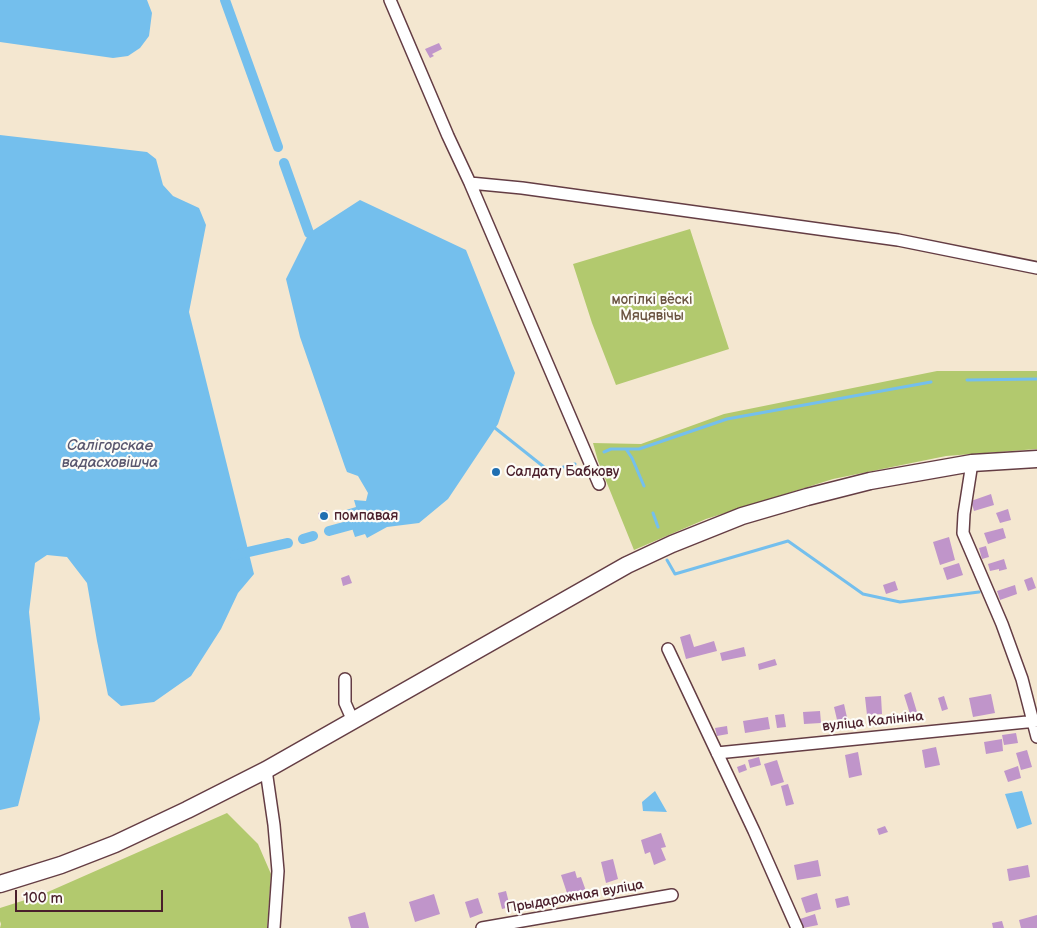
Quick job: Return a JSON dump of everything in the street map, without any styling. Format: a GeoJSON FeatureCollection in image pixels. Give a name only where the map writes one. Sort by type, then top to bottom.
{"type":"FeatureCollection","features":[{"type":"Feature","properties":{"kind":"main road"},"geometry":{"type":"LineString","coordinates":[[0,884],[116,844],[187,810],[266,770],[626,565],[672,544],[742,516],[870,481],[972,463],[1037,459]]}},
{"type":"Feature","properties":{"kind":"street"},"geometry":{"type":"LineString","coordinates":[[390,0],[599,484]]}},
{"type":"Feature","properties":{"kind":"street"},"geometry":{"type":"LineString","coordinates":[[470,183],[522,188],[898,240],[1037,268]]}},
{"type":"Feature","properties":{"kind":"street"},"geometry":{"type":"LineString","coordinates":[[972,463],[963,533],[1002,624],[1022,679],[1035,721],[1037,738]]}},
{"type":"Feature","properties":{"kind":"street"},"geometry":{"type":"LineString","coordinates":[[668,649],[754,831],[797,928]]}},
{"type":"Feature","properties":{"kind":"street"},"geometry":{"type":"LineString","coordinates":[[345,680],[345,703],[353,721]]}},
{"type":"Feature","properties":{"kind":"street","name":"вуліца Калініна"},"geometry":{"type":"LineString","coordinates":[[717,753],[1035,721]]}},
{"type":"Feature","properties":{"kind":"street"},"geometry":{"type":"LineString","coordinates":[[266,770],[278,871],[274,928]]}},
{"type":"Feature","properties":{"kind":"street","name":"Прыдарожная вуліца"},"geometry":{"type":"LineString","coordinates":[[482,928],[517,925],[672,895]]}},
{"type":"Feature","properties":{"kind":"green space","name":"могілкі вёскі Мяцявічы"},"geometry":{"type":"Polygon","coordinates":[[[690,229],[729,349],[616,385],[592,323],[573,264],[690,229]]]}},
{"type":"Feature","properties":{"kind":"green space"},"geometry":{"type":"Polygon","coordinates":[[[937,371],[1037,371],[1037,449],[946,456],[833,479],[706,519],[634,550],[598,461],[593,443],[641,444],[724,414],[937,371]]]}},
{"type":"Feature","properties":{"kind":"green space"},"geometry":{"type":"Polygon","coordinates":[[[227,813],[258,844],[271,874],[267,928],[0,928],[0,908],[41,895],[227,813]]]}},
{"type":"Feature","properties":{"kind":"water"},"geometry":{"type":"Polygon","coordinates":[[[0,0],[147,0],[152,13],[149,36],[140,48],[128,56],[113,58],[0,42],[0,0]]]}},
{"type":"Feature","properties":{"kind":"water","name":"Салігорскае вадасховішча"},"geometry":{"type":"Polygon","coordinates":[[[0,135],[147,152],[156,159],[163,185],[173,196],[199,208],[206,225],[189,312],[254,574],[238,593],[221,629],[191,676],[154,702],[121,706],[108,695],[87,583],[67,557],[47,555],[35,563],[29,612],[40,719],[18,806],[0,810],[0,135]]]}},
{"type":"Feature","properties":{"kind":"water"},"geometry":{"type":"Polygon","coordinates":[[[360,200],[466,250],[515,373],[498,424],[448,499],[419,523],[387,527],[367,538],[365,534],[355,537],[346,510],[356,507],[354,500],[366,501],[368,493],[358,476],[347,472],[345,467],[300,337],[286,279],[309,233],[360,200]]]}},
{"type":"Feature","properties":{"kind":"water"},"geometry":{"type":"Polygon","coordinates":[[[655,791],[667,812],[643,811],[642,802],[655,791]]]}},
{"type":"Feature","properties":{"kind":"water"},"geometry":{"type":"Polygon","coordinates":[[[1022,791],[1032,824],[1017,829],[1005,794],[1022,791]]]}},
{"type":"Feature","properties":{"kind":"building"},"geometry":{"type":"Polygon","coordinates":[[[439,43],[442,49],[432,54],[434,56],[430,58],[425,49],[439,43]]]}},
{"type":"Feature","properties":{"kind":"building"},"geometry":{"type":"Polygon","coordinates":[[[991,494],[994,505],[974,511],[971,501],[991,494]]]}},
{"type":"Feature","properties":{"kind":"building"},"geometry":{"type":"Polygon","coordinates":[[[1008,509],[1011,520],[1000,523],[996,513],[1008,509]]]}},
{"type":"Feature","properties":{"kind":"building","name":"помпавая"},"geometry":{"type":"Polygon","coordinates":[[[327,510],[329,519],[320,521],[318,513],[327,510]]]}},
{"type":"Feature","properties":{"kind":"building"},"geometry":{"type":"Polygon","coordinates":[[[1003,528],[1006,538],[988,544],[984,533],[1003,528]]]}},
{"type":"Feature","properties":{"kind":"building"},"geometry":{"type":"Polygon","coordinates":[[[949,537],[955,560],[940,565],[933,542],[949,537]]]}},
{"type":"Feature","properties":{"kind":"building"},"geometry":{"type":"Polygon","coordinates":[[[986,546],[989,557],[982,559],[979,548],[986,546]]]}},
{"type":"Feature","properties":{"kind":"building"},"geometry":{"type":"Polygon","coordinates":[[[1004,559],[1007,569],[990,571],[988,564],[1004,559]]]}},
{"type":"Feature","properties":{"kind":"building"},"geometry":{"type":"Polygon","coordinates":[[[959,563],[963,575],[947,580],[943,568],[959,563]]]}},
{"type":"Feature","properties":{"kind":"building"},"geometry":{"type":"Polygon","coordinates":[[[349,575],[352,583],[343,586],[341,578],[349,575]]]}},
{"type":"Feature","properties":{"kind":"building"},"geometry":{"type":"Polygon","coordinates":[[[1032,577],[1036,588],[1028,591],[1024,580],[1032,577]]]}},
{"type":"Feature","properties":{"kind":"building"},"geometry":{"type":"Polygon","coordinates":[[[895,581],[898,590],[886,594],[883,585],[895,581]]]}},
{"type":"Feature","properties":{"kind":"building"},"geometry":{"type":"Polygon","coordinates":[[[1015,585],[1017,594],[1000,600],[997,591],[1015,585]]]}},
{"type":"Feature","properties":{"kind":"building"},"geometry":{"type":"Polygon","coordinates":[[[690,634],[694,647],[714,641],[717,651],[686,659],[680,637],[690,634]]]}},
{"type":"Feature","properties":{"kind":"building"},"geometry":{"type":"Polygon","coordinates":[[[744,647],[746,656],[722,661],[720,653],[744,647]]]}},
{"type":"Feature","properties":{"kind":"building"},"geometry":{"type":"Polygon","coordinates":[[[775,659],[777,665],[759,670],[758,664],[775,659]]]}},
{"type":"Feature","properties":{"kind":"building"},"geometry":{"type":"Polygon","coordinates":[[[911,692],[917,712],[910,714],[904,695],[911,692]]]}},
{"type":"Feature","properties":{"kind":"building"},"geometry":{"type":"Polygon","coordinates":[[[991,694],[995,713],[973,717],[969,698],[991,694]]]}},
{"type":"Feature","properties":{"kind":"building"},"geometry":{"type":"Polygon","coordinates":[[[881,696],[882,714],[867,715],[865,697],[881,696]]]}},
{"type":"Feature","properties":{"kind":"building"},"geometry":{"type":"Polygon","coordinates":[[[944,696],[948,709],[942,711],[938,698],[944,696]]]}},
{"type":"Feature","properties":{"kind":"building"},"geometry":{"type":"Polygon","coordinates":[[[844,704],[848,722],[838,724],[834,707],[844,704]]]}},
{"type":"Feature","properties":{"kind":"building"},"geometry":{"type":"Polygon","coordinates":[[[820,711],[821,723],[804,724],[803,712],[820,711]]]}},
{"type":"Feature","properties":{"kind":"building"},"geometry":{"type":"Polygon","coordinates":[[[784,714],[786,727],[777,728],[775,715],[784,714]]]}},
{"type":"Feature","properties":{"kind":"building"},"geometry":{"type":"Polygon","coordinates":[[[768,717],[770,729],[745,733],[743,721],[768,717]]]}},
{"type":"Feature","properties":{"kind":"building"},"geometry":{"type":"Polygon","coordinates":[[[727,726],[728,734],[717,736],[715,728],[727,726]]]}},
{"type":"Feature","properties":{"kind":"building"},"geometry":{"type":"Polygon","coordinates":[[[1016,733],[1018,743],[1004,745],[1002,735],[1016,733]]]}},
{"type":"Feature","properties":{"kind":"building"},"geometry":{"type":"Polygon","coordinates":[[[1002,739],[1003,751],[986,754],[984,742],[1002,739]]]}},
{"type":"Feature","properties":{"kind":"building"},"geometry":{"type":"Polygon","coordinates":[[[936,747],[940,765],[925,768],[922,750],[936,747]]]}},
{"type":"Feature","properties":{"kind":"building"},"geometry":{"type":"Polygon","coordinates":[[[1027,750],[1032,767],[1021,770],[1016,753],[1027,750]]]}},
{"type":"Feature","properties":{"kind":"building"},"geometry":{"type":"Polygon","coordinates":[[[858,752],[862,775],[849,778],[845,755],[858,752]]]}},
{"type":"Feature","properties":{"kind":"building"},"geometry":{"type":"Polygon","coordinates":[[[759,757],[761,765],[750,768],[748,760],[759,757]]]}},
{"type":"Feature","properties":{"kind":"building"},"geometry":{"type":"Polygon","coordinates":[[[777,760],[784,782],[771,786],[764,764],[777,760]]]}},
{"type":"Feature","properties":{"kind":"building"},"geometry":{"type":"Polygon","coordinates":[[[745,764],[747,770],[739,773],[737,767],[745,764]]]}},
{"type":"Feature","properties":{"kind":"building"},"geometry":{"type":"Polygon","coordinates":[[[1018,766],[1021,778],[1008,782],[1004,771],[1018,766]]]}},
{"type":"Feature","properties":{"kind":"building"},"geometry":{"type":"Polygon","coordinates":[[[788,784],[794,804],[786,806],[781,786],[788,784]]]}},
{"type":"Feature","properties":{"kind":"building"},"geometry":{"type":"Polygon","coordinates":[[[885,826],[888,832],[879,835],[877,829],[885,826]]]}},
{"type":"Feature","properties":{"kind":"building"},"geometry":{"type":"Polygon","coordinates":[[[661,833],[666,847],[661,848],[666,860],[654,865],[650,852],[645,854],[641,840],[661,833]]]}},
{"type":"Feature","properties":{"kind":"building"},"geometry":{"type":"Polygon","coordinates":[[[613,859],[618,879],[606,883],[601,862],[613,859]]]}},
{"type":"Feature","properties":{"kind":"building"},"geometry":{"type":"Polygon","coordinates":[[[818,860],[821,876],[797,880],[794,865],[818,860]]]}},
{"type":"Feature","properties":{"kind":"building"},"geometry":{"type":"Polygon","coordinates":[[[1028,865],[1030,877],[1009,881],[1007,869],[1028,865]]]}},
{"type":"Feature","properties":{"kind":"building"},"geometry":{"type":"Polygon","coordinates":[[[575,871],[577,878],[581,877],[586,891],[568,896],[561,875],[575,871]]]}},
{"type":"Feature","properties":{"kind":"building"},"geometry":{"type":"Polygon","coordinates":[[[506,891],[510,907],[502,909],[498,893],[506,891]]]}},
{"type":"Feature","properties":{"kind":"building"},"geometry":{"type":"Polygon","coordinates":[[[817,893],[821,909],[806,913],[801,898],[817,893]]]}},
{"type":"Feature","properties":{"kind":"building"},"geometry":{"type":"Polygon","coordinates":[[[434,894],[440,914],[415,922],[409,902],[434,894]]]}},
{"type":"Feature","properties":{"kind":"building"},"geometry":{"type":"Polygon","coordinates":[[[848,896],[850,905],[837,908],[835,899],[848,896]]]}},
{"type":"Feature","properties":{"kind":"building"},"geometry":{"type":"Polygon","coordinates":[[[478,898],[483,913],[470,918],[465,902],[478,898]]]}},
{"type":"Feature","properties":{"kind":"building"},"geometry":{"type":"Polygon","coordinates":[[[365,912],[369,928],[351,928],[348,917],[365,912]]]}},
{"type":"Feature","properties":{"kind":"building"},"geometry":{"type":"Polygon","coordinates":[[[815,914],[818,925],[803,928],[800,919],[815,914]]]}},
{"type":"Feature","properties":{"kind":"building"},"geometry":{"type":"Polygon","coordinates":[[[1037,915],[1037,928],[1021,928],[1019,920],[1037,915]]]}},
{"type":"Feature","properties":{"kind":"building"},"geometry":{"type":"Polygon","coordinates":[[[1002,921],[1004,928],[993,928],[992,923],[1002,921]]]}},
{"type":"Feature","properties":{"kind":"waterway"},"geometry":{"type":"LineString","coordinates":[[225,0],[278,147]]}},
{"type":"Feature","properties":{"kind":"waterway"},"geometry":{"type":"LineString","coordinates":[[284,163],[309,233]]}},
{"type":"Feature","properties":{"kind":"waterway"},"geometry":{"type":"LineString","coordinates":[[967,380],[1037,379]]}},
{"type":"Feature","properties":{"kind":"waterway"},"geometry":{"type":"LineString","coordinates":[[604,452],[611,449],[639,449],[727,419],[931,382]]}},
{"type":"Feature","properties":{"kind":"waterway"},"geometry":{"type":"LineString","coordinates":[[495,428],[549,471],[575,464]]}},
{"type":"Feature","properties":{"kind":"waterway"},"geometry":{"type":"LineString","coordinates":[[626,449],[644,486]]}},
{"type":"Feature","properties":{"kind":"waterway"},"geometry":{"type":"LineString","coordinates":[[653,513],[658,527]]}},
{"type":"Feature","properties":{"kind":"waterway"},"geometry":{"type":"LineString","coordinates":[[329,531],[351,525]]}},
{"type":"Feature","properties":{"kind":"waterway"},"geometry":{"type":"LineString","coordinates":[[303,539],[313,536]]}},
{"type":"Feature","properties":{"kind":"waterway"},"geometry":{"type":"LineString","coordinates":[[667,560],[675,574],[788,541],[863,594],[900,602],[979,592]]}},
{"type":"Feature","properties":{"kind":"waterway"},"geometry":{"type":"LineString","coordinates":[[235,555],[288,543]]}},
{"type":"Feature","properties":{"kind":"place","name":"Салдату Бабкову"},"geometry":{"type":"Point","coordinates":[496,472]}},
{"type":"Feature","properties":{"kind":"place","name":"помпавая"},"geometry":{"type":"Point","coordinates":[324,516]}}]}
